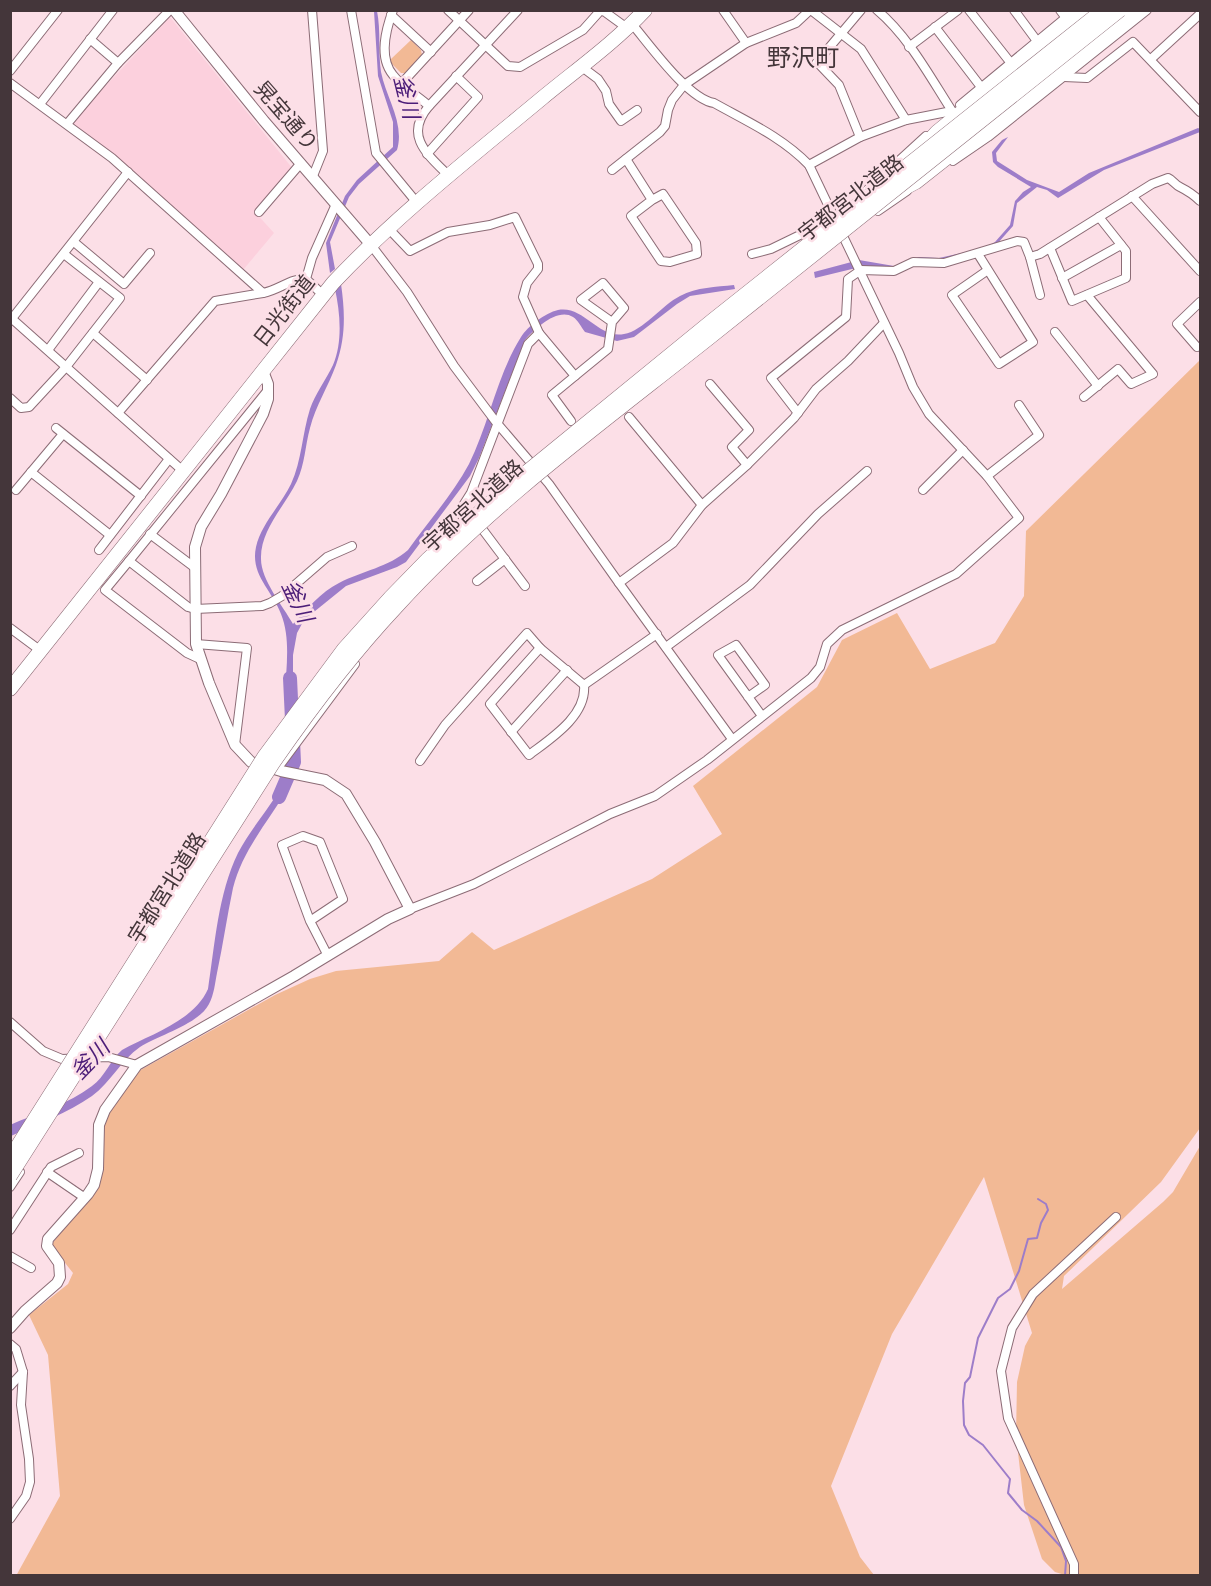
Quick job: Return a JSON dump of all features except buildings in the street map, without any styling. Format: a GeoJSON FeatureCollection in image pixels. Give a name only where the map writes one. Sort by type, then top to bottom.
{"type":"FeatureCollection","features":[{"type":"Feature","properties":{"kind":"highway","name":"日光街道"},"geometry":{"type":"LineString","coordinates":[[10,689],[335,280],[370,245],[582,67],[645,10]]}},
{"type":"Feature","properties":{"kind":"highway"},"geometry":{"type":"LineString","coordinates":[[906,167],[937,132],[1086,10]]}},
{"type":"Feature","properties":{"kind":"highway","name":"宇都宮北道路"},"geometry":{"type":"LineString","coordinates":[[10,1158],[264,757],[344,649],[390,598],[428,559],[501,493],[1103,10]]}},
{"type":"Feature","properties":{"kind":"highway","name":"宇都宮北道路"},"geometry":{"type":"LineString","coordinates":[[10,1176],[273,763],[313,706],[383,621],[435,567],[507,501],[1120,10]]}},
{"type":"Feature","properties":{"kind":"highway"},"geometry":{"type":"LineString","coordinates":[[876,204],[916,182],[1134,10]]}},
{"type":"Feature","properties":{"kind":"street"},"geometry":{"type":"LineString","coordinates":[[10,71],[58,10]]}},
{"type":"Feature","properties":{"kind":"street"},"geometry":{"type":"LineString","coordinates":[[40,104],[112,10]]}},
{"type":"Feature","properties":{"kind":"street"},"geometry":{"type":"LineString","coordinates":[[67,124],[118,63],[172,10]]}},
{"type":"Feature","properties":{"kind":"street","name":"晃宝通り"},"geometry":{"type":"LineString","coordinates":[[172,10],[370,245]]}},
{"type":"Feature","properties":{"kind":"street"},"geometry":{"type":"LineString","coordinates":[[312,10],[323,151],[313,176]]}},
{"type":"Feature","properties":{"kind":"street"},"geometry":{"type":"LineString","coordinates":[[351,10],[376,153],[418,204]]}},
{"type":"Feature","properties":{"kind":"street"},"geometry":{"type":"LineString","coordinates":[[10,1328],[57,1283],[61,1270],[47,1246],[48,1239],[94,1185],[97,1177],[98,1135],[102,1117],[132,1064],[328,956],[387,919],[474,885],[610,814],[655,796],[707,760],[811,678],[820,667],[827,644],[842,630],[956,574],[1019,518],[987,476],[929,414],[913,387],[861,270],[809,165],[795,151],[776,137],[714,103],[706,102],[684,85],[629,26],[605,12],[600,11],[583,30],[520,67],[508,66],[448,10]]}},
{"type":"Feature","properties":{"kind":"street"},"geometry":{"type":"LineString","coordinates":[[402,83],[469,10]]}},
{"type":"Feature","properties":{"kind":"street"},"geometry":{"type":"LineString","coordinates":[[450,177],[427,154],[418,138],[420,120],[429,106],[518,10]]}},
{"type":"Feature","properties":{"kind":"street"},"geometry":{"type":"LineString","coordinates":[[723,10],[746,43]]}},
{"type":"Feature","properties":{"kind":"street"},"geometry":{"type":"LineString","coordinates":[[612,170],[665,126],[668,110],[678,91],[684,85],[746,43],[796,23],[811,10],[861,49],[906,120]]}},
{"type":"Feature","properties":{"kind":"street"},"geometry":{"type":"LineString","coordinates":[[860,136],[839,85],[817,62],[861,10]]}},
{"type":"Feature","properties":{"kind":"street"},"geometry":{"type":"LineString","coordinates":[[877,10],[889,21],[909,47],[952,111]]}},
{"type":"Feature","properties":{"kind":"street"},"geometry":{"type":"LineString","coordinates":[[909,47],[958,10]]}},
{"type":"Feature","properties":{"kind":"street"},"geometry":{"type":"LineString","coordinates":[[969,10],[1010,63]]}},
{"type":"Feature","properties":{"kind":"street"},"geometry":{"type":"LineString","coordinates":[[1014,10],[1037,41]]}},
{"type":"Feature","properties":{"kind":"street"},"geometry":{"type":"LineString","coordinates":[[10,1149],[255,764],[335,654],[408,571],[464,518],[530,461],[835,219],[952,111],[1037,41],[1063,14],[1075,10]]}},
{"type":"Feature","properties":{"kind":"street"},"geometry":{"type":"LineString","coordinates":[[10,1187],[278,770],[378,632],[450,558],[543,477],[843,236],[988,137],[1147,10]]}},
{"type":"Feature","properties":{"kind":"street"},"geometry":{"type":"LineString","coordinates":[[429,106],[392,74],[386,62],[385,36],[392,13],[431,52]]}},
{"type":"Feature","properties":{"kind":"street"},"geometry":{"type":"LineString","coordinates":[[1151,59],[1200,14]]}},
{"type":"Feature","properties":{"kind":"street"},"geometry":{"type":"LineString","coordinates":[[935,27],[981,87]]}},
{"type":"Feature","properties":{"kind":"street"},"geometry":{"type":"LineString","coordinates":[[90,39],[118,63]]}},
{"type":"Feature","properties":{"kind":"street"},"geometry":{"type":"LineString","coordinates":[[1064,77],[1087,78],[1133,42],[1200,112]]}},
{"type":"Feature","properties":{"kind":"street"},"geometry":{"type":"LineString","coordinates":[[582,67],[598,79],[606,91],[609,104],[621,121],[637,110]]}},
{"type":"Feature","properties":{"kind":"street"},"geometry":{"type":"LineString","coordinates":[[427,154],[478,97],[456,76]]}},
{"type":"Feature","properties":{"kind":"street"},"geometry":{"type":"LineString","coordinates":[[10,83],[128,172],[263,293]]}},
{"type":"Feature","properties":{"kind":"street"},"geometry":{"type":"LineString","coordinates":[[809,165],[860,136],[906,120],[952,111]]}},
{"type":"Feature","properties":{"kind":"street"},"geometry":{"type":"LineString","coordinates":[[626,159],[652,200]]}},
{"type":"Feature","properties":{"kind":"street"},"geometry":{"type":"LineString","coordinates":[[259,212],[302,163]]}},
{"type":"Feature","properties":{"kind":"street"},"geometry":{"type":"LineString","coordinates":[[128,172],[11,319],[183,471]]}},
{"type":"Feature","properties":{"kind":"street"},"geometry":{"type":"LineString","coordinates":[[1029,257],[1040,254],[1152,184],[1168,178],[1177,186],[1191,192],[1200,201]]}},
{"type":"Feature","properties":{"kind":"street"},"geometry":{"type":"LineString","coordinates":[[663,194],[696,243],[697,254],[670,262],[661,261],[631,216],[652,200],[663,194]]}},
{"type":"Feature","properties":{"kind":"street"},"geometry":{"type":"LineString","coordinates":[[1132,196],[1200,271]]}},
{"type":"Feature","properties":{"kind":"street"},"geometry":{"type":"LineString","coordinates":[[306,279],[312,258],[340,208]]}},
{"type":"Feature","properties":{"kind":"street"},"geometry":{"type":"LineString","coordinates":[[389,229],[410,251],[448,232],[489,225],[515,217],[538,264],[538,269],[527,283],[523,297],[539,333],[575,376]]}},
{"type":"Feature","properties":{"kind":"street"},"geometry":{"type":"LineString","coordinates":[[1050,248],[1072,301],[1126,278],[1126,251],[1099,217]]}},
{"type":"Feature","properties":{"kind":"street"},"geometry":{"type":"LineString","coordinates":[[752,254],[771,249],[804,233],[816,234]]}},
{"type":"Feature","properties":{"kind":"street"},"geometry":{"type":"LineString","coordinates":[[798,413],[771,378],[846,317],[848,279],[861,270],[894,271],[913,262],[944,263],[1017,241],[1024,242],[1040,294]]}},
{"type":"Feature","properties":{"kind":"street"},"geometry":{"type":"LineString","coordinates":[[74,242],[124,284],[150,253]]}},
{"type":"Feature","properties":{"kind":"street"},"geometry":{"type":"LineString","coordinates":[[1062,278],[1121,244]]}},
{"type":"Feature","properties":{"kind":"street"},"geometry":{"type":"LineString","coordinates":[[370,245],[407,292],[454,366],[498,425],[543,477],[732,739]]}},
{"type":"Feature","properties":{"kind":"street"},"geometry":{"type":"LineString","coordinates":[[978,254],[1034,342],[999,364],[952,295],[988,270]]}},
{"type":"Feature","properties":{"kind":"street"},"geometry":{"type":"LineString","coordinates":[[10,398],[21,408],[29,407],[66,367],[120,298],[64,255]]}},
{"type":"Feature","properties":{"kind":"street"},"geometry":{"type":"LineString","coordinates":[[118,413],[216,301],[276,290],[298,279],[306,279],[322,294]]}},
{"type":"Feature","properties":{"kind":"street"},"geometry":{"type":"LineString","coordinates":[[48,350],[99,282]]}},
{"type":"Feature","properties":{"kind":"street"},"geometry":{"type":"LineString","coordinates":[[571,421],[552,395],[608,349],[612,322],[624,308],[603,283],[581,300],[612,322]]}},
{"type":"Feature","properties":{"kind":"street"},"geometry":{"type":"LineString","coordinates":[[1084,397],[1118,369],[1131,384],[1153,374],[1087,295]]}},
{"type":"Feature","properties":{"kind":"street"},"geometry":{"type":"LineString","coordinates":[[1197,347],[1177,324],[1200,302]]}},
{"type":"Feature","properties":{"kind":"street"},"geometry":{"type":"LineString","coordinates":[[619,583],[673,543],[702,505],[747,465],[798,413],[816,388],[848,361],[884,323]]}},
{"type":"Feature","properties":{"kind":"street"},"geometry":{"type":"LineString","coordinates":[[1055,332],[1098,386]]}},
{"type":"Feature","properties":{"kind":"street"},"geometry":{"type":"LineString","coordinates":[[93,333],[147,380]]}},
{"type":"Feature","properties":{"kind":"street"},"geometry":{"type":"LineString","coordinates":[[464,518],[459,512],[471,493],[528,344],[539,333]]}},
{"type":"Feature","properties":{"kind":"street"},"geometry":{"type":"LineString","coordinates":[[263,371],[268,384],[268,399],[263,414],[201,527],[195,547],[196,644],[200,659],[235,745],[250,762],[325,780],[346,794],[375,842],[410,909]]}},
{"type":"Feature","properties":{"kind":"street"},"geometry":{"type":"LineString","coordinates":[[710,384],[749,430],[732,447],[747,465]]}},
{"type":"Feature","properties":{"kind":"street"},"geometry":{"type":"LineString","coordinates":[[200,659],[187,653],[105,590],[268,390]]}},
{"type":"Feature","properties":{"kind":"street"},"geometry":{"type":"LineString","coordinates":[[987,476],[1039,435],[1019,405]]}},
{"type":"Feature","properties":{"kind":"street"},"geometry":{"type":"LineString","coordinates":[[629,417],[702,505]]}},
{"type":"Feature","properties":{"kind":"street"},"geometry":{"type":"LineString","coordinates":[[16,490],[60,431],[141,496]]}},
{"type":"Feature","properties":{"kind":"street"},"geometry":{"type":"LineString","coordinates":[[923,490],[963,450]]}},
{"type":"Feature","properties":{"kind":"street"},"geometry":{"type":"LineString","coordinates":[[99,550],[170,459]]}},
{"type":"Feature","properties":{"kind":"street"},"geometry":{"type":"LineString","coordinates":[[666,647],[750,585],[818,514],[867,471]]}},
{"type":"Feature","properties":{"kind":"street"},"geometry":{"type":"LineString","coordinates":[[31,472],[110,535]]}},
{"type":"Feature","properties":{"kind":"street"},"geometry":{"type":"LineString","coordinates":[[483,530],[525,586]]}},
{"type":"Feature","properties":{"kind":"street"},"geometry":{"type":"LineString","coordinates":[[150,534],[194,567]]}},
{"type":"Feature","properties":{"kind":"street"},"geometry":{"type":"LineString","coordinates":[[129,561],[183,603],[195,609],[262,606],[282,596],[327,557],[352,546]]}},
{"type":"Feature","properties":{"kind":"street"},"geometry":{"type":"LineString","coordinates":[[477,581],[505,559]]}},
{"type":"Feature","properties":{"kind":"street"},"geometry":{"type":"LineString","coordinates":[[10,628],[41,651]]}},
{"type":"Feature","properties":{"kind":"street"},"geometry":{"type":"LineString","coordinates":[[420,761],[445,725],[527,633],[540,648],[584,685],[585,694],[574,717],[529,755],[490,704],[540,648]]}},
{"type":"Feature","properties":{"kind":"street"},"geometry":{"type":"LineString","coordinates":[[584,685],[657,634]]}},
{"type":"Feature","properties":{"kind":"street"},"geometry":{"type":"LineString","coordinates":[[196,644],[247,648],[235,745]]}},
{"type":"Feature","properties":{"kind":"street"},"geometry":{"type":"LineString","coordinates":[[748,697],[765,685],[736,645],[718,656],[748,697],[762,716]]}},
{"type":"Feature","properties":{"kind":"street"},"geometry":{"type":"LineString","coordinates":[[511,732],[567,670]]}},
{"type":"Feature","properties":{"kind":"street"},"geometry":{"type":"LineString","coordinates":[[310,921],[343,899],[320,842],[303,836],[282,845],[310,921],[328,956]]}},
{"type":"Feature","properties":{"kind":"street"},"geometry":{"type":"LineString","coordinates":[[13,1029],[43,1050],[62,1059],[108,1057],[132,1064]]}},
{"type":"Feature","properties":{"kind":"street"},"geometry":{"type":"LineString","coordinates":[[10,1230],[51,1167],[79,1153]]}},
{"type":"Feature","properties":{"kind":"street"},"geometry":{"type":"LineString","coordinates":[[47,1172],[85,1198]]}},
{"type":"Feature","properties":{"kind":"street"},"geometry":{"type":"LineString","coordinates":[[1074,1575],[1074,1564],[1008,1418],[1001,1371],[1012,1328],[1033,1294],[1116,1217]]}},
{"type":"Feature","properties":{"kind":"street"},"geometry":{"type":"LineString","coordinates":[[10,1256],[31,1268]]}},
{"type":"Feature","properties":{"kind":"street"},"geometry":{"type":"LineString","coordinates":[[10,1344],[16,1349],[23,1372],[21,1405],[30,1482],[26,1496],[10,1519]]}},
{"type":"Feature","properties":{"kind":"street"},"geometry":{"type":"LineString","coordinates":[[10,1386],[23,1372]]}},
{"type":"Feature","properties":{"kind":"shaded area"},"geometry":{"type":"Polygon","coordinates":[[[374,11],[377,11],[378,19],[381,72],[397,120],[399,140],[397,150],[359,184],[349,197],[330,242],[335,269],[330,273],[326,243],[345,196],[357,180],[393,147],[393,122],[378,76],[374,11]]]}},
{"type":"Feature","properties":{"kind":"shaded area"},"geometry":{"type":"Polygon","coordinates":[[[170,17],[293,169],[255,212],[274,233],[243,270],[118,158],[71,123],[170,17]]]}},
{"type":"Feature","properties":{"kind":"shaded area"},"geometry":{"type":"Polygon","coordinates":[[[411,40],[421,50],[422,55],[405,73],[401,73],[391,63],[391,59],[411,40]]]}},
{"type":"Feature","properties":{"kind":"shaded area"},"geometry":{"type":"Polygon","coordinates":[[[1198,128],[1200,132],[1104,170],[1058,198],[1047,190],[1037,187],[1017,203],[1013,226],[997,244],[943,261],[895,267],[852,269],[815,278],[814,272],[859,260],[894,266],[919,257],[939,258],[984,248],[995,242],[1010,225],[1015,201],[1031,187],[993,162],[992,152],[1002,140],[1008,137],[996,153],[997,161],[1027,180],[1059,192],[1089,173],[1198,128]]]}},
{"type":"Feature","properties":{"kind":"shaded area"},"geometry":{"type":"Polygon","coordinates":[[[341,284],[344,324],[339,355],[308,435],[300,475],[274,518],[262,548],[261,559],[265,575],[273,593],[293,624],[314,601],[332,587],[392,561],[408,550],[463,475],[476,449],[499,383],[513,352],[524,333],[537,320],[558,310],[567,310],[576,312],[606,332],[624,334],[638,328],[673,300],[686,293],[734,285],[735,289],[690,296],[634,337],[617,341],[585,332],[575,318],[567,315],[554,317],[534,330],[525,340],[470,476],[406,562],[346,586],[304,620],[297,633],[293,655],[293,695],[285,695],[286,633],[277,605],[256,566],[256,547],[262,530],[291,484],[310,409],[336,356],[340,327],[335,289],[341,284]]]}},
{"type":"Feature","properties":{"kind":"shaded area"},"geometry":{"type":"Polygon","coordinates":[[[1200,360],[1200,1128],[1161,1182],[1064,1276],[1062,1289],[1173,1192],[1200,1146],[1200,1575],[1065,1575],[1055,1572],[1042,1559],[1024,1505],[1016,1435],[1017,1382],[1025,1346],[1032,1333],[984,1177],[892,1334],[831,1486],[860,1557],[874,1575],[16,1576],[60,1496],[48,1355],[29,1315],[68,1284],[73,1273],[51,1245],[93,1192],[106,1117],[137,1072],[275,995],[310,979],[336,971],[439,961],[472,932],[494,950],[652,879],[722,834],[693,786],[817,687],[842,640],[897,613],[930,669],[995,643],[1024,596],[1026,531],[1200,360]]]}},
{"type":"Feature","properties":{"kind":"shaded area"},"geometry":{"type":"Polygon","coordinates":[[[284,782],[290,784],[250,847],[238,873],[233,888],[213,993],[204,1011],[188,1023],[133,1052],[99,1090],[83,1102],[11,1136],[10,1125],[83,1092],[97,1082],[122,1050],[171,1026],[193,1010],[201,1000],[208,989],[218,920],[231,869],[243,844],[284,782]]]}},
{"type":"Feature","properties":{"kind":"waterway","name":"釜川"},"geometry":{"type":"LineString","coordinates":[[279,797],[294,762],[290,678]]}},
{"type":"Feature","properties":{"kind":"waterway"},"geometry":{"type":"LineString","coordinates":[[1038,1199],[1046,1204],[1048,1210],[1037,1238],[1028,1239],[1019,1271],[1010,1289],[998,1298],[978,1338],[970,1377],[965,1383],[964,1425],[969,1435],[983,1445],[1010,1479],[1008,1493],[1022,1510],[1037,1521],[1061,1547],[1066,1561],[1065,1576]]}},
{"type":"Feature","properties":{"kind":"district","name":"野沢町"},"geometry":{"type":"Point","coordinates":[803,58]}}]}
